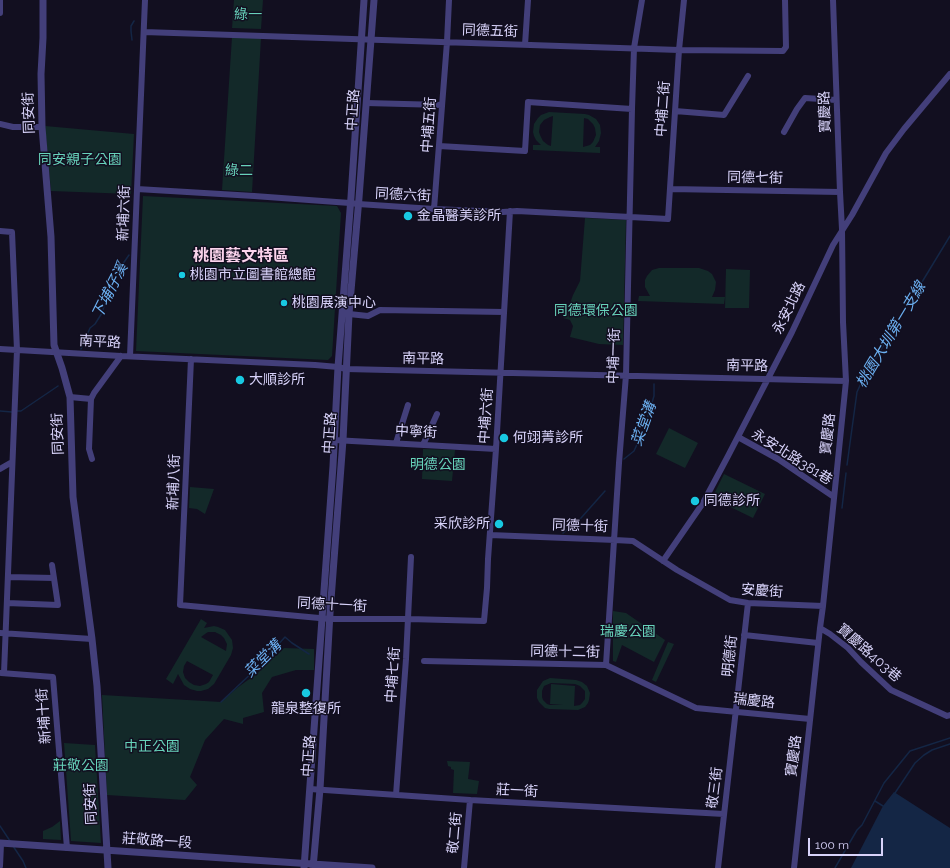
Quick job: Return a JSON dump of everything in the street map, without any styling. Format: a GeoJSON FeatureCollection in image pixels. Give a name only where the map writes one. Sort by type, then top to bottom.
{"type":"FeatureCollection","features":[{"type":"Feature","properties":{"kind":"street"},"geometry":{"type":"LineString","coordinates":[[0,0],[0,13]]}},
{"type":"Feature","properties":{"kind":"street","name":"同安街"},"geometry":{"type":"LineString","coordinates":[[43,0],[41,74],[42,128],[51,237],[53,334],[54,345],[70,397],[73,497],[98,696],[108,868]]}},
{"type":"Feature","properties":{"kind":"street","name":"新埔六街"},"geometry":{"type":"LineString","coordinates":[[130,356],[145,0]]}},
{"type":"Feature","properties":{"kind":"street","name":"中正路"},"geometry":{"type":"LineString","coordinates":[[304,866],[364,0]]}},
{"type":"Feature","properties":{"kind":"street","name":"中正路"},"geometry":{"type":"LineString","coordinates":[[313,866],[320,789],[349,314],[374,0]]}},
{"type":"Feature","properties":{"kind":"street","name":"中埔五街"},"geometry":{"type":"LineString","coordinates":[[434,209],[449,0]]}},
{"type":"Feature","properties":{"kind":"street"},"geometry":{"type":"LineString","coordinates":[[525,45],[528,0]]}},
{"type":"Feature","properties":{"kind":"street","name":"中埔一街"},"geometry":{"type":"LineString","coordinates":[[606,665],[626,375],[634,48],[642,0]]}},
{"type":"Feature","properties":{"kind":"street","name":"中埔二街"},"geometry":{"type":"LineString","coordinates":[[668,219],[679,50],[684,0]]}},
{"type":"Feature","properties":{"kind":"street","name":"同德五街"},"geometry":{"type":"LineString","coordinates":[[144,32],[679,50],[783,51],[786,47],[785,0]]}},
{"type":"Feature","properties":{"kind":"street","name":"寶慶路"},"geometry":{"type":"LineString","coordinates":[[794,868],[846,381],[843,322],[842,229],[832,0]]}},
{"type":"Feature","properties":{"kind":"street","name":"永安北路"},"geometry":{"type":"LineString","coordinates":[[663,561],[703,503],[768,378],[833,245],[852,215],[886,153],[950,74]]}},
{"type":"Feature","properties":{"kind":"street"},"geometry":{"type":"LineString","coordinates":[[675,111],[724,115],[748,76]]}},
{"type":"Feature","properties":{"kind":"street"},"geometry":{"type":"LineString","coordinates":[[784,132],[805,98],[836,100]]}},
{"type":"Feature","properties":{"kind":"street"},"geometry":{"type":"LineString","coordinates":[[439,146],[525,151],[528,102],[632,109]]}},
{"type":"Feature","properties":{"kind":"street"},"geometry":{"type":"LineString","coordinates":[[366,103],[442,104]]}},
{"type":"Feature","properties":{"kind":"street"},"geometry":{"type":"LineString","coordinates":[[0,124],[14,127],[42,128]]}},
{"type":"Feature","properties":{"kind":"street","name":"同德七街"},"geometry":{"type":"LineString","coordinates":[[670,189],[840,192]]}},
{"type":"Feature","properties":{"kind":"street","name":"同德六街"},"geometry":{"type":"LineString","coordinates":[[137,190],[254,196],[434,209],[503,212],[517,211],[668,219]]}},
{"type":"Feature","properties":{"kind":"street","name":"中埔六街"},"geometry":{"type":"LineString","coordinates":[[484,621],[510,212]]}},
{"type":"Feature","properties":{"kind":"street"},"geometry":{"type":"LineString","coordinates":[[0,231],[12,232],[17,350],[7,603],[3,633],[2,673]]}},
{"type":"Feature","properties":{"kind":"street"},"geometry":{"type":"LineString","coordinates":[[349,314],[368,316],[380,310],[504,312]]}},
{"type":"Feature","properties":{"kind":"street","name":"南平路"},"geometry":{"type":"LineString","coordinates":[[0,348],[338,367],[346,369],[846,381]]}},
{"type":"Feature","properties":{"kind":"street"},"geometry":{"type":"LineString","coordinates":[[92,459],[89,449],[91,399],[94,392],[121,356]]}},
{"type":"Feature","properties":{"kind":"street","name":"新埔八街"},"geometry":{"type":"LineString","coordinates":[[180,606],[191,359]]}},
{"type":"Feature","properties":{"kind":"street"},"geometry":{"type":"LineString","coordinates":[[70,397],[91,399]]}},
{"type":"Feature","properties":{"kind":"street"},"geometry":{"type":"LineString","coordinates":[[396,443],[408,405]]}},
{"type":"Feature","properties":{"kind":"street"},"geometry":{"type":"LineString","coordinates":[[423,445],[437,414]]}},
{"type":"Feature","properties":{"kind":"street","name":"永安北路381巷"},"geometry":{"type":"LineString","coordinates":[[738,437],[778,459],[834,497]]}},
{"type":"Feature","properties":{"kind":"street","name":"中寧街"},"geometry":{"type":"LineString","coordinates":[[334,440],[496,449]]}},
{"type":"Feature","properties":{"kind":"street"},"geometry":{"type":"LineString","coordinates":[[0,469],[12,462]]}},
{"type":"Feature","properties":{"kind":"street","name":"同德十街"},"geometry":{"type":"LineString","coordinates":[[490,535],[633,542],[663,561]]}},
{"type":"Feature","properties":{"kind":"street","name":"中埔七街"},"geometry":{"type":"LineString","coordinates":[[396,794],[411,557]]}},
{"type":"Feature","properties":{"kind":"street","name":"安慶街"},"geometry":{"type":"LineString","coordinates":[[663,561],[730,600],[748,603],[823,606]]}},
{"type":"Feature","properties":{"kind":"street"},"geometry":{"type":"LineString","coordinates":[[7,603],[58,605],[52,565]]}},
{"type":"Feature","properties":{"kind":"street"},"geometry":{"type":"LineString","coordinates":[[8,577],[54,578]]}},
{"type":"Feature","properties":{"kind":"street"},"geometry":{"type":"LineString","coordinates":[[0,593],[7,594]]}},
{"type":"Feature","properties":{"kind":"street","name":"明德街"},"geometry":{"type":"LineString","coordinates":[[736,711],[748,603]]}},
{"type":"Feature","properties":{"kind":"street","name":"同德十一街"},"geometry":{"type":"LineString","coordinates":[[180,606],[321,617],[330,619],[484,621]]}},
{"type":"Feature","properties":{"kind":"street","name":"寶慶路403巷"},"geometry":{"type":"LineString","coordinates":[[820,628],[848,648],[891,690],[948,715]]}},
{"type":"Feature","properties":{"kind":"street"},"geometry":{"type":"LineString","coordinates":[[3,633],[92,639]]}},
{"type":"Feature","properties":{"kind":"street"},"geometry":{"type":"LineString","coordinates":[[744,635],[818,643]]}},
{"type":"Feature","properties":{"kind":"street","name":"同德十二街"},"geometry":{"type":"LineString","coordinates":[[424,661],[606,665],[696,708]]}},
{"type":"Feature","properties":{"kind":"street","name":"新埔十街"},"geometry":{"type":"LineString","coordinates":[[2,673],[53,677],[67,848]]}},
{"type":"Feature","properties":{"kind":"street","name":"瑞慶路"},"geometry":{"type":"LineString","coordinates":[[696,708],[810,719]]}},
{"type":"Feature","properties":{"kind":"street","name":"敬三街"},"geometry":{"type":"LineString","coordinates":[[718,868],[736,711]]}},
{"type":"Feature","properties":{"kind":"street","name":"莊一街"},"geometry":{"type":"LineString","coordinates":[[310,789],[470,800],[724,814]]}},
{"type":"Feature","properties":{"kind":"street","name":"敬二街"},"geometry":{"type":"LineString","coordinates":[[464,868],[470,800]]}},
{"type":"Feature","properties":{"kind":"street"},"geometry":{"type":"LineString","coordinates":[[0,866],[2,844]]}},
{"type":"Feature","properties":{"kind":"street","name":"莊敬路一段"},"geometry":{"type":"LineString","coordinates":[[2,844],[304,866],[372,868]]}},
{"type":"Feature","properties":{"kind":"green space","name":"綠一"},"geometry":{"type":"Polygon","coordinates":[[[234,0],[263,0],[261,29],[232,28],[234,0]]]}},
{"type":"Feature","properties":{"kind":"green space","name":"綠二"},"geometry":{"type":"Polygon","coordinates":[[[232,37],[261,38],[252,192],[222,190],[232,37]]]}},
{"type":"Feature","properties":{"kind":"green space"},"geometry":{"type":"Polygon","coordinates":[[[549,112],[585,114],[596,119],[600,125],[601,133],[599,141],[595,147],[600,147],[600,153],[533,150],[533,145],[541,145],[536,140],[533,132],[534,124],[541,115],[549,112]],[[553,116],[544,120],[540,125],[539,132],[543,141],[551,146],[551,145],[553,116]],[[584,118],[583,147],[590,145],[596,135],[593,124],[588,119],[584,118]]]}},
{"type":"Feature","properties":{"kind":"green space","name":"同安親子公園"},"geometry":{"type":"Polygon","coordinates":[[[45,126],[134,134],[131,194],[51,191],[45,126]]]}},
{"type":"Feature","properties":{"kind":"green space"},"geometry":{"type":"Polygon","coordinates":[[[143,196],[337,206],[341,213],[332,356],[328,360],[136,351],[143,196]]]}},
{"type":"Feature","properties":{"kind":"green space","name":"同德環保公園"},"geometry":{"type":"Polygon","coordinates":[[[585,218],[626,220],[623,345],[599,344],[570,337],[573,326],[570,320],[563,318],[580,281],[585,218]]]}},
{"type":"Feature","properties":{"kind":"green space"},"geometry":{"type":"Polygon","coordinates":[[[659,268],[699,268],[708,271],[712,274],[716,282],[712,297],[725,297],[724,304],[638,301],[639,296],[650,296],[645,287],[645,280],[652,270],[659,268]]]}},
{"type":"Feature","properties":{"kind":"green space"},"geometry":{"type":"Polygon","coordinates":[[[726,269],[750,270],[749,308],[725,308],[726,269]]]}},
{"type":"Feature","properties":{"kind":"green space"},"geometry":{"type":"Polygon","coordinates":[[[669,428],[698,443],[685,468],[656,454],[669,428]]]}},
{"type":"Feature","properties":{"kind":"green space","name":"明德公園"},"geometry":{"type":"Polygon","coordinates":[[[423,449],[455,450],[452,481],[422,479],[423,449]]]}},
{"type":"Feature","properties":{"kind":"green space"},"geometry":{"type":"Polygon","coordinates":[[[724,474],[765,494],[753,518],[712,498],[724,474]]]}},
{"type":"Feature","properties":{"kind":"green space"},"geometry":{"type":"Polygon","coordinates":[[[190,487],[214,489],[205,514],[197,509],[189,508],[190,487]]]}},
{"type":"Feature","properties":{"kind":"green space","name":"瑞慶公園"},"geometry":{"type":"Polygon","coordinates":[[[613,611],[626,613],[665,640],[654,662],[622,645],[616,662],[613,661],[613,611]]]}},
{"type":"Feature","properties":{"kind":"green space"},"geometry":{"type":"Polygon","coordinates":[[[201,619],[207,623],[204,628],[214,626],[225,630],[232,640],[233,648],[231,655],[214,684],[208,689],[197,691],[190,689],[184,685],[178,674],[173,684],[166,679],[201,619]],[[208,632],[201,637],[226,651],[227,644],[224,638],[215,632],[208,632]],[[187,661],[183,672],[185,678],[189,682],[200,686],[209,682],[213,675],[187,661]]]}},
{"type":"Feature","properties":{"kind":"green space","name":"瑞慶公園"},"geometry":{"type":"Polygon","coordinates":[[[668,642],[674,644],[656,682],[652,680],[668,642]]]}},
{"type":"Feature","properties":{"kind":"green space","name":"中正公園"},"geometry":{"type":"Polygon","coordinates":[[[284,648],[314,649],[314,670],[296,670],[272,677],[262,693],[264,712],[243,718],[243,724],[224,719],[205,740],[190,777],[197,785],[185,800],[107,795],[102,695],[221,702],[259,672],[265,661],[277,655],[284,648]]]}},
{"type":"Feature","properties":{"kind":"green space"},"geometry":{"type":"Polygon","coordinates":[[[550,678],[576,680],[582,682],[587,686],[590,693],[588,703],[585,707],[578,710],[545,708],[537,698],[537,690],[543,681],[550,678]],[[551,683],[544,686],[542,691],[543,700],[550,705],[563,705],[550,704],[551,684],[575,686],[574,706],[580,705],[585,699],[585,691],[580,686],[575,684],[551,683]]]}},
{"type":"Feature","properties":{"kind":"green space","name":"莊敬公園"},"geometry":{"type":"Polygon","coordinates":[[[64,743],[95,745],[101,843],[71,841],[64,743]]]}},
{"type":"Feature","properties":{"kind":"green space"},"geometry":{"type":"Polygon","coordinates":[[[447,761],[470,762],[468,779],[479,781],[477,794],[453,793],[454,770],[448,766],[447,761]]]}},
{"type":"Feature","properties":{"kind":"green space"},"geometry":{"type":"Polygon","coordinates":[[[60,821],[61,840],[43,839],[43,831],[60,821]]]}},
{"type":"Feature","properties":{"kind":"water"},"geometry":{"type":"Polygon","coordinates":[[[894,792],[950,828],[950,868],[851,868],[883,806],[894,792]]]}},
{"type":"Feature","properties":{"kind":"waterway","name":"下埔仔溪"},"geometry":{"type":"LineString","coordinates":[[132,40],[131,26],[134,21]]}},
{"type":"Feature","properties":{"kind":"waterway","name":"桃園大圳第一支線"},"geometry":{"type":"LineString","coordinates":[[847,465],[857,392],[863,379],[950,236]]}},
{"type":"Feature","properties":{"kind":"waterway","name":"下埔仔溪"},"geometry":{"type":"LineString","coordinates":[[81,349],[90,328],[95,324],[102,313],[109,290],[120,268],[129,255]]}},
{"type":"Feature","properties":{"kind":"waterway","name":"菜堂溝"},"geometry":{"type":"LineString","coordinates":[[624,459],[634,451],[644,429],[654,396],[654,384]]}},
{"type":"Feature","properties":{"kind":"waterway","name":"下埔仔溪"},"geometry":{"type":"LineString","coordinates":[[16,411],[21,411],[58,386]]}},
{"type":"Feature","properties":{"kind":"waterway","name":"下埔仔溪"},"geometry":{"type":"LineString","coordinates":[[0,411],[12,412]]}},
{"type":"Feature","properties":{"kind":"waterway","name":"桃園大圳第一支線"},"geometry":{"type":"LineString","coordinates":[[842,508],[846,473]]}},
{"type":"Feature","properties":{"kind":"waterway","name":"菜堂溝"},"geometry":{"type":"LineString","coordinates":[[563,533],[581,518],[605,491]]}},
{"type":"Feature","properties":{"kind":"waterway","name":"菜堂溝"},"geometry":{"type":"LineString","coordinates":[[221,702],[258,667],[285,637],[309,654]]}},
{"type":"Feature","properties":{"kind":"waterway"},"geometry":{"type":"LineString","coordinates":[[835,868],[857,830],[862,825],[884,783],[910,751],[950,738]]}},
{"type":"Feature","properties":{"kind":"waterway"},"geometry":{"type":"LineString","coordinates":[[895,793],[915,763],[932,750],[950,744]]}},
{"type":"Feature","properties":{"kind":"waterway"},"geometry":{"type":"LineString","coordinates":[[875,801],[883,806]]}},
{"type":"Feature","properties":{"kind":"waterway","name":"下埔仔溪"},"geometry":{"type":"LineString","coordinates":[[0,826],[10,841]]}},
{"type":"Feature","properties":{"kind":"waterway","name":"下埔仔溪"},"geometry":{"type":"LineString","coordinates":[[13,846],[26,868]]}},
{"type":"Feature","properties":{"kind":"place","name":"金晶醫美診所"},"geometry":{"type":"Point","coordinates":[408,216]}},
{"type":"Feature","properties":{"kind":"place","name":"桃園市立圖書館總館"},"geometry":{"type":"Point","coordinates":[182,275]}},
{"type":"Feature","properties":{"kind":"place","name":"桃園展演中心"},"geometry":{"type":"Point","coordinates":[284,303]}},
{"type":"Feature","properties":{"kind":"place","name":"大順診所"},"geometry":{"type":"Point","coordinates":[240,380]}},
{"type":"Feature","properties":{"kind":"place","name":"何翊菁診所"},"geometry":{"type":"Point","coordinates":[504,438]}},
{"type":"Feature","properties":{"kind":"place","name":"同德診所"},"geometry":{"type":"Point","coordinates":[695,501]}},
{"type":"Feature","properties":{"kind":"place","name":"采欣診所"},"geometry":{"type":"Point","coordinates":[499,524]}},
{"type":"Feature","properties":{"kind":"place","name":"龍泉整復所"},"geometry":{"type":"Point","coordinates":[306,693]}},
{"type":"Feature","properties":{"kind":"district","name":"桃園藝文特區"},"geometry":{"type":"Point","coordinates":[241,256]}}]}
